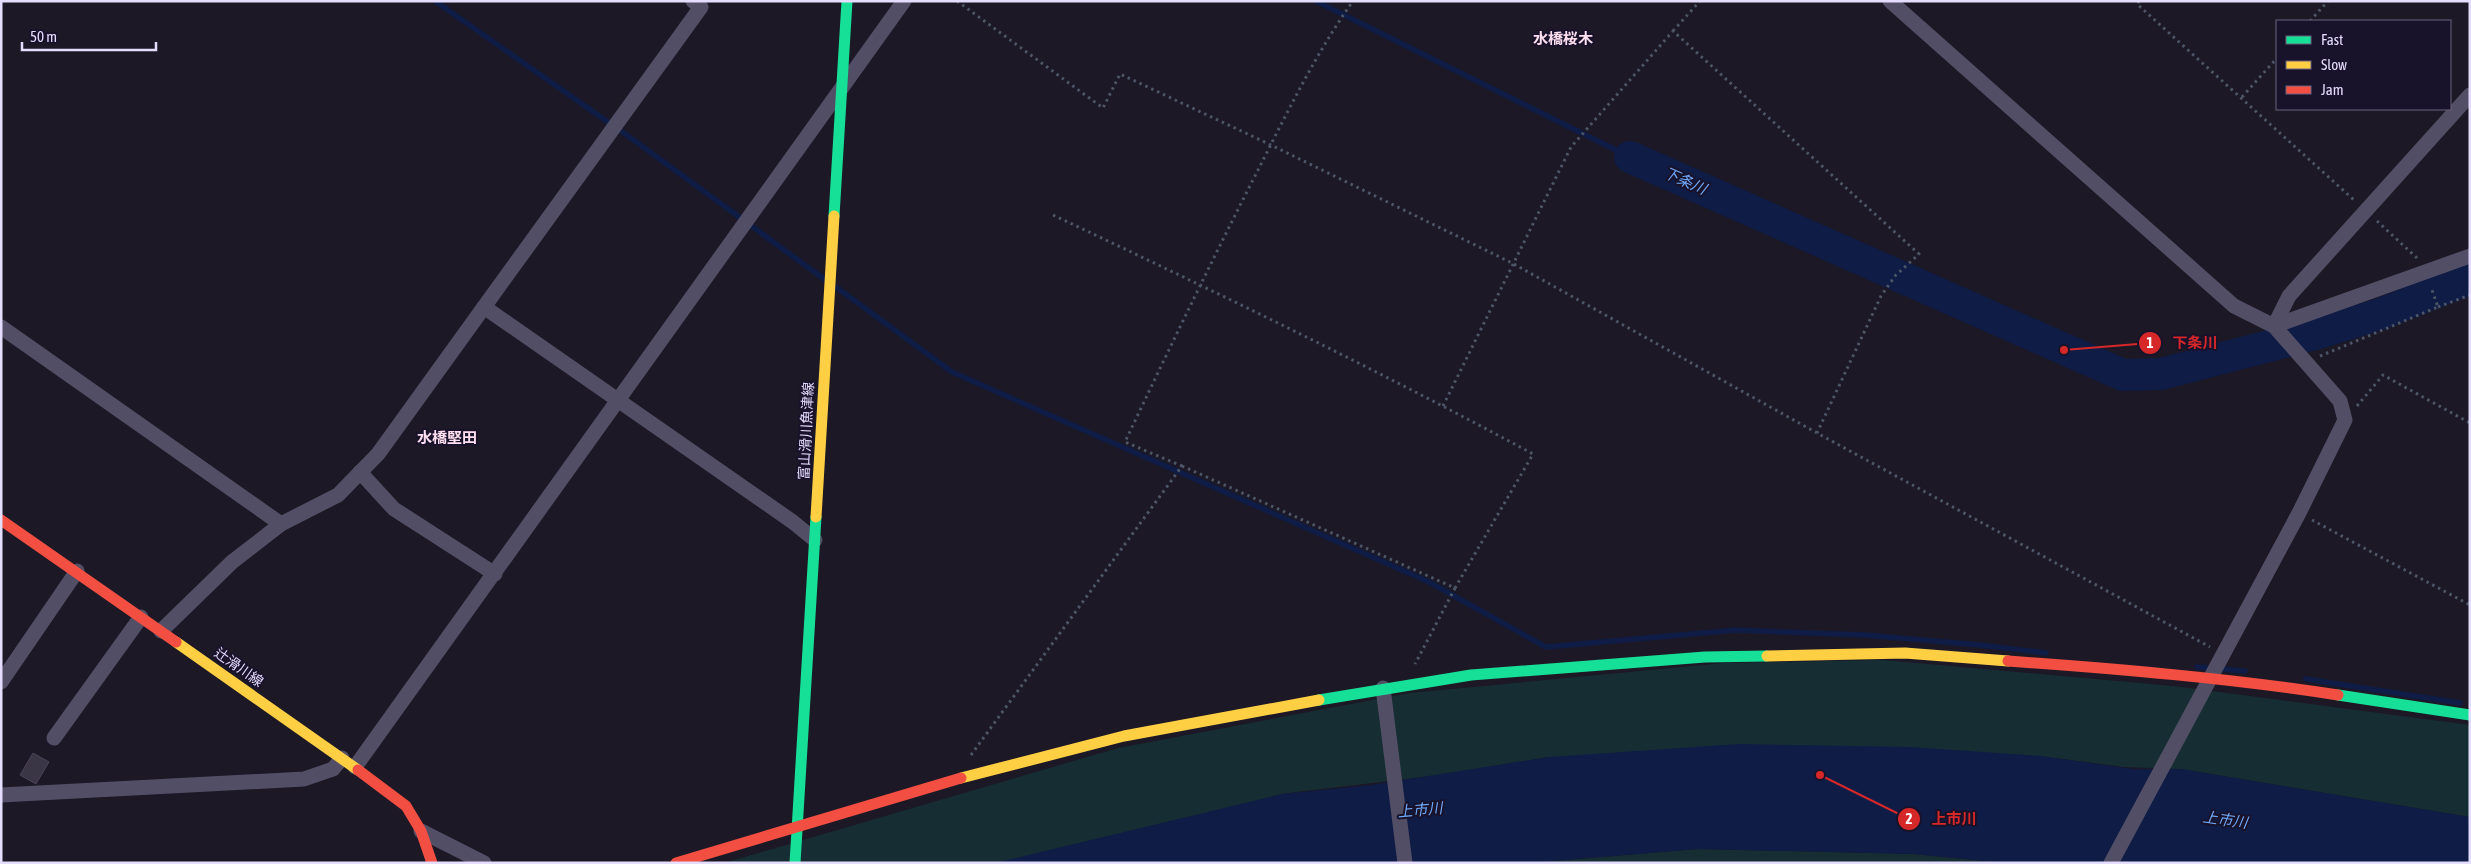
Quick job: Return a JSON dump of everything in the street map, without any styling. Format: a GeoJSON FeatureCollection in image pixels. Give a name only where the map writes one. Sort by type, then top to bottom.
{"type":"FeatureCollection","features":[{"type":"Feature","properties":{"kind":"street"},"geometry":{"type":"LineString","coordinates":[[161,631],[232,562],[280,524],[338,495],[378,454],[701,7],[693,1]]}},
{"type":"Feature","properties":{"kind":"street","name":"富山滑川魚津線"},"geometry":{"type":"LineString","coordinates":[[795,863],[847,1]]}},
{"type":"Feature","properties":{"kind":"street"},"geometry":{"type":"LineString","coordinates":[[355,767],[904,1]]}},
{"type":"Feature","properties":{"kind":"street"},"geometry":{"type":"LineString","coordinates":[[1890,1],[2234,306],[2274,326],[2340,400],[2345,420],[2299,513],[2222,653],[2210,679],[2111,863]]}},
{"type":"Feature","properties":{"kind":"street"},"geometry":{"type":"LineString","coordinates":[[2274,326],[2288,296],[2470,95]]}},
{"type":"Feature","properties":{"kind":"street"},"geometry":{"type":"LineString","coordinates":[[2274,326],[2470,256]]}},
{"type":"Feature","properties":{"kind":"street"},"geometry":{"type":"LineString","coordinates":[[484,307],[793,522],[815,540]]}},
{"type":"Feature","properties":{"kind":"street"},"geometry":{"type":"LineString","coordinates":[[1,327],[280,524]]}},
{"type":"Feature","properties":{"kind":"street"},"geometry":{"type":"LineString","coordinates":[[360,472],[394,508],[495,574]]}},
{"type":"Feature","properties":{"kind":"street","name":"辻滑川線"},"geometry":{"type":"LineString","coordinates":[[1,520],[355,767],[406,806],[421,831],[432,863]]}},
{"type":"Feature","properties":{"kind":"street"},"geometry":{"type":"LineString","coordinates":[[1,682],[77,572]]}},
{"type":"Feature","properties":{"kind":"street"},"geometry":{"type":"LineString","coordinates":[[54,738],[141,617]]}},
{"type":"Feature","properties":{"kind":"street"},"geometry":{"type":"LineString","coordinates":[[676,863],[953,780],[1124,736],[1383,688],[1480,674],[1705,656],[1905,653],[2169,673],[2246,682],[2470,715]]}},
{"type":"Feature","properties":{"kind":"street"},"geometry":{"type":"LineString","coordinates":[[1383,688],[1405,863]]}},
{"type":"Feature","properties":{"kind":"street"},"geometry":{"type":"LineString","coordinates":[[1,795],[304,779],[333,769],[342,758]]}},
{"type":"Feature","properties":{"kind":"street"},"geometry":{"type":"LineString","coordinates":[[421,831],[484,863]]}},
{"type":"Feature","properties":{"kind":"path"},"geometry":{"type":"LineString","coordinates":[[957,1],[1103,108],[1120,74],[1271,145],[1512,264],[1817,434],[2222,653]]}},
{"type":"Feature","properties":{"kind":"path"},"geometry":{"type":"LineString","coordinates":[[1353,1],[1338,21],[1271,145],[1200,284],[1125,442],[1455,588]]}},
{"type":"Feature","properties":{"kind":"path"},"geometry":{"type":"LineString","coordinates":[[1443,406],[1512,264],[1572,147],[1588,126],[1700,1]]}},
{"type":"Feature","properties":{"kind":"path"},"geometry":{"type":"LineString","coordinates":[[2140,1],[2137,4],[2366,210]]}},
{"type":"Feature","properties":{"kind":"path"},"geometry":{"type":"LineString","coordinates":[[2311,20],[2328,1]]}},
{"type":"Feature","properties":{"kind":"path"},"geometry":{"type":"LineString","coordinates":[[1673,31],[1919,254],[1895,276],[1881,296],[1817,434]]}},
{"type":"Feature","properties":{"kind":"path"},"geometry":{"type":"LineString","coordinates":[[2242,97],[2276,59]]}},
{"type":"Feature","properties":{"kind":"path"},"geometry":{"type":"LineString","coordinates":[[1053,215],[1200,284],[1443,406],[1533,454],[1455,588],[1403,685]]}},
{"type":"Feature","properties":{"kind":"path"},"geometry":{"type":"LineString","coordinates":[[2438,307],[2470,295]]}},
{"type":"Feature","properties":{"kind":"path"},"geometry":{"type":"LineString","coordinates":[[2345,420],[2383,375],[2470,423]]}},
{"type":"Feature","properties":{"kind":"path"},"geometry":{"type":"LineString","coordinates":[[970,756],[1182,466]]}},
{"type":"Feature","properties":{"kind":"path"},"geometry":{"type":"LineString","coordinates":[[2299,513],[2470,605]]}},
{"type":"Feature","properties":{"kind":"green space"},"geometry":{"type":"Polygon","coordinates":[[[1883,660],[2173,686],[2470,725],[2470,817],[2181,769],[2124,767],[2040,756],[1549,757],[1440,775],[1288,793],[998,863],[724,863],[1118,748],[1410,693],[1724,663],[1883,660]]]}},
{"type":"Feature","properties":{"kind":"green space"},"geometry":{"type":"Polygon","coordinates":[[[1698,849],[1913,854],[2005,863],[1529,863],[1698,849]]]}},
{"type":"Feature","properties":{"kind":"water"},"geometry":{"type":"Polygon","coordinates":[[[1739,744],[1910,747],[2040,756],[2134,769],[2181,769],[2470,817],[2470,863],[2006,863],[1913,854],[1698,849],[1529,863],[995,863],[1282,794],[1371,785],[1549,757],[1739,744]]]}},
{"type":"Feature","properties":{"kind":"building"},"geometry":{"type":"Polygon","coordinates":[[[33,753],[49,762],[36,784],[20,775],[33,753]]]}},
{"type":"Feature","properties":{"kind":"waterway"},"geometry":{"type":"LineString","coordinates":[[435,1],[635,141],[824,279]]}},
{"type":"Feature","properties":{"kind":"waterway"},"geometry":{"type":"LineString","coordinates":[[1316,1],[1630,157]]}},
{"type":"Feature","properties":{"kind":"waterway","name":"下条川"},"geometry":{"type":"LineString","coordinates":[[1630,157],[2123,375],[2161,374],[2319,333],[2380,314],[2470,279]]}},
{"type":"Feature","properties":{"kind":"waterway"},"geometry":{"type":"LineString","coordinates":[[836,287],[952,372],[1427,581],[1546,647],[1736,630],[1864,635],[2046,653]]}},
{"type":"Feature","properties":{"kind":"waterway"},"geometry":{"type":"LineString","coordinates":[[2197,667],[2245,671]]}},
{"type":"Feature","properties":{"kind":"waterway"},"geometry":{"type":"LineString","coordinates":[[2306,679],[2460,703]]}},
{"type":"Feature","properties":{"kind":"traffic: fast"},"geometry":{"type":"LineString","coordinates":[[834,216],[847,1]]}},
{"type":"Feature","properties":{"kind":"traffic: fast"},"geometry":{"type":"LineString","coordinates":[[795,863],[816,517]]}},
{"type":"Feature","properties":{"kind":"traffic: fast"},"geometry":{"type":"LineString","coordinates":[[1319,700],[1471,675],[1705,657],[1767,656]]}},
{"type":"Feature","properties":{"kind":"traffic: fast"},"geometry":{"type":"LineString","coordinates":[[2338,695],[2470,715]]}},
{"type":"Feature","properties":{"kind":"traffic: slow"},"geometry":{"type":"LineString","coordinates":[[816,517],[834,216]]}},
{"type":"Feature","properties":{"kind":"traffic: slow"},"geometry":{"type":"LineString","coordinates":[[176,642],[358,770]]}},
{"type":"Feature","properties":{"kind":"traffic: slow"},"geometry":{"type":"LineString","coordinates":[[1767,656],[1905,653],[2008,661]]}},
{"type":"Feature","properties":{"kind":"traffic: slow"},"geometry":{"type":"LineString","coordinates":[[961,778],[1124,736],[1319,700]]}},
{"type":"Feature","properties":{"kind":"traffic: jam"},"geometry":{"type":"LineString","coordinates":[[1,520],[176,642]]}},
{"type":"Feature","properties":{"kind":"traffic: jam"},"geometry":{"type":"LineString","coordinates":[[2008,661],[2173,675],[2338,695]]}},
{"type":"Feature","properties":{"kind":"traffic: jam"},"geometry":{"type":"LineString","coordinates":[[358,770],[406,806],[421,831],[432,863]]}},
{"type":"Feature","properties":{"kind":"traffic: jam"},"geometry":{"type":"LineString","coordinates":[[676,863],[961,778]]}},
{"type":"Feature","properties":{"kind":"place","name":"下条川"},"geometry":{"type":"Point","coordinates":[2064,350]}},
{"type":"Feature","properties":{"kind":"place","name":"上市川"},"geometry":{"type":"Point","coordinates":[1820,775]}},
{"type":"Feature","properties":{"kind":"district","name":"水橋桜木"},"geometry":{"type":"Point","coordinates":[1563,39]}},
{"type":"Feature","properties":{"kind":"district","name":"水橋堅田"},"geometry":{"type":"Point","coordinates":[447,438]}}]}
